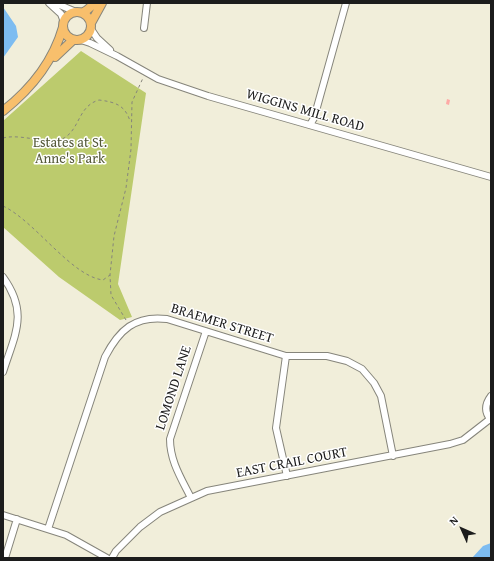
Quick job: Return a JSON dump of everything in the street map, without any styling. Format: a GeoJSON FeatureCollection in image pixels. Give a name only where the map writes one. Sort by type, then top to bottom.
{"type":"FeatureCollection","features":[{"type":"Feature","properties":{"kind":"main road"},"geometry":{"type":"LineString","coordinates":[[49,63],[68,16],[88,10],[95,3]]}},
{"type":"Feature","properties":{"kind":"main road"},"geometry":{"type":"LineString","coordinates":[[3,110],[28,88],[49,63],[77,40],[87,37],[102,3]]}},
{"type":"Feature","properties":{"kind":"main road"},"geometry":{"type":"LineString","coordinates":[[79,12],[88,16],[91,26]]}},
{"type":"Feature","properties":{"kind":"main road"},"geometry":{"type":"LineString","coordinates":[[64,24],[67,36],[77,40]]}},
{"type":"Feature","properties":{"kind":"street"},"geometry":{"type":"LineString","coordinates":[[49,3],[60,14],[64,24]]}},
{"type":"Feature","properties":{"kind":"street"},"geometry":{"type":"LineString","coordinates":[[55,3],[79,12]]}},
{"type":"Feature","properties":{"kind":"street"},"geometry":{"type":"LineString","coordinates":[[144,28],[147,3]]}},
{"type":"Feature","properties":{"kind":"street"},"geometry":{"type":"LineString","coordinates":[[310,125],[314,118],[346,3]]}},
{"type":"Feature","properties":{"kind":"street","name":"WIGGINS MILL ROAD"},"geometry":{"type":"LineString","coordinates":[[91,26],[101,42],[117,56]]}},
{"type":"Feature","properties":{"kind":"street","name":"WIGGINS MILL ROAD"},"geometry":{"type":"LineString","coordinates":[[77,40],[90,42],[158,79],[208,96],[491,177]]}},
{"type":"Feature","properties":{"kind":"street"},"geometry":{"type":"LineString","coordinates":[[3,277],[11,288],[18,309],[16,328],[3,372]]}},
{"type":"Feature","properties":{"kind":"street","name":"BRAEMER STREET"},"geometry":{"type":"LineString","coordinates":[[48,529],[105,357],[113,342],[129,326],[143,320],[154,318],[168,320],[286,356],[327,356],[347,360],[362,369],[374,383],[381,396],[393,456]]}},
{"type":"Feature","properties":{"kind":"street","name":"LOMOND LANE"},"geometry":{"type":"LineString","coordinates":[[191,498],[176,468],[170,451],[170,439],[206,331]]}},
{"type":"Feature","properties":{"kind":"street"},"geometry":{"type":"LineString","coordinates":[[286,356],[276,428],[287,476]]}},
{"type":"Feature","properties":{"kind":"street","name":"EAST CRAIL COURT"},"geometry":{"type":"LineString","coordinates":[[112,558],[116,551],[140,527],[160,512],[208,491],[393,456],[463,440],[490,420],[486,412],[486,404],[491,396]]}},
{"type":"Feature","properties":{"kind":"street"},"geometry":{"type":"LineString","coordinates":[[3,515],[75,539],[107,558]]}},
{"type":"Feature","properties":{"kind":"street"},"geometry":{"type":"LineString","coordinates":[[5,558],[16,519]]}},
{"type":"Feature","properties":{"kind":"path"},"geometry":{"type":"LineString","coordinates":[[130,123],[135,93],[146,72]]}},
{"type":"Feature","properties":{"kind":"path"},"geometry":{"type":"LineString","coordinates":[[3,138],[23,136],[50,141],[63,139],[71,133],[85,108],[99,100],[118,104],[128,114],[130,123],[131,149],[126,188],[114,236],[110,275],[111,295],[129,326]]}},
{"type":"Feature","properties":{"kind":"path"},"geometry":{"type":"LineString","coordinates":[[3,206],[22,218],[85,274],[103,280],[110,275]]}},
{"type":"Feature","properties":{"kind":"green space","name":"Estates at St. Anne's Park"},"geometry":{"type":"Polygon","coordinates":[[[81,51],[146,93],[118,284],[132,317],[120,320],[59,277],[3,227],[3,121],[81,51]]]}},
{"type":"Feature","properties":{"kind":"water"},"geometry":{"type":"Polygon","coordinates":[[[3,7],[16,26],[18,37],[3,58],[3,7]]]}},
{"type":"Feature","properties":{"kind":"water"},"geometry":{"type":"Polygon","coordinates":[[[491,543],[491,558],[472,558],[483,546],[491,543]]]}},
{"type":"Feature","properties":{"kind":"building"},"geometry":{"type":"Polygon","coordinates":[[[447,99],[450,100],[449,105],[446,104],[447,99]]]}}]}
